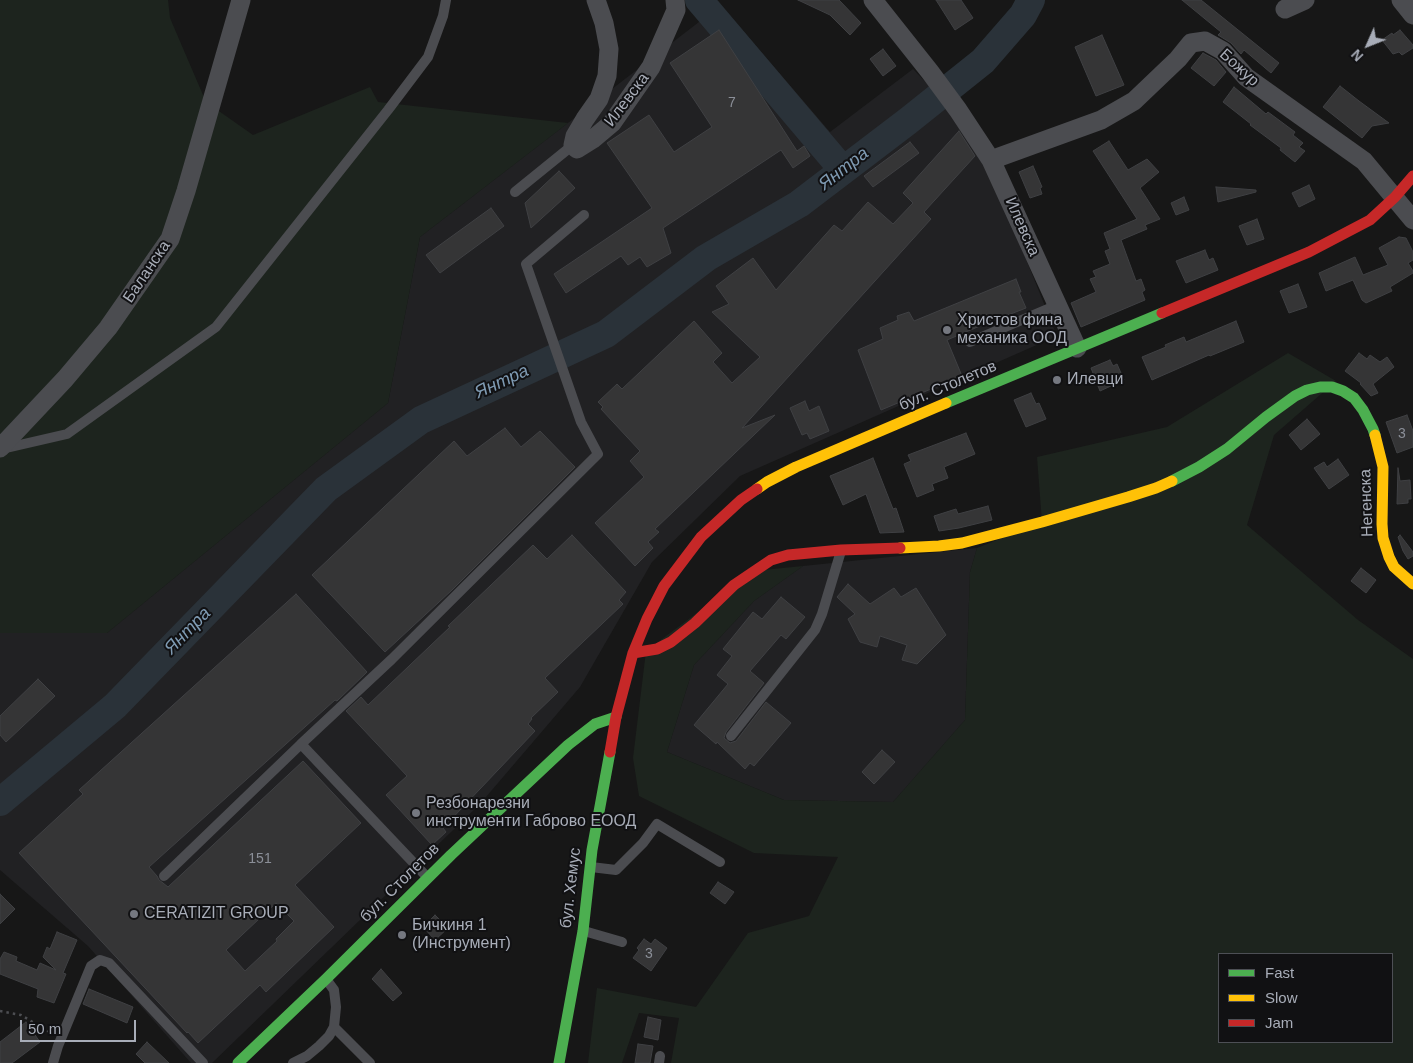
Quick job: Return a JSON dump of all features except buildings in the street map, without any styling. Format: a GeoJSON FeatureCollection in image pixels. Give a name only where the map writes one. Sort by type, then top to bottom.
{"type":"FeatureCollection","features":[{"type":"Feature","properties":{"kind":"main road","name":"бул. Столетов"},"geometry":{"type":"LineString","coordinates":[[238,1063],[568,744],[595,724],[616,717],[633,653],[647,619],[664,586],[701,537],[741,500],[767,482],[796,467],[1309,252],[1370,220],[1395,197],[1413,176]]}},
{"type":"Feature","properties":{"kind":"main road","name":"Негенска"},"geometry":{"type":"LineString","coordinates":[[633,653],[657,649],[671,642],[695,624],[734,585],[771,560],[788,555],[841,550],[939,546],[962,543],[1128,497],[1156,488],[1199,467],[1227,449],[1295,396],[1307,390],[1320,387],[1332,387],[1354,398],[1373,429],[1383,467],[1383,538],[1394,567],[1413,584]]}},
{"type":"Feature","properties":{"kind":"main road","name":"бул. Хемус"},"geometry":{"type":"LineString","coordinates":[[559,1063],[583,931],[590,866],[616,717]]}},
{"type":"Feature","properties":{"kind":"street","name":"Баланска"},"geometry":{"type":"LineString","coordinates":[[0,449],[65,379],[108,328],[170,240],[242,0]]}},
{"type":"Feature","properties":{"kind":"street","name":"Илевска"},"geometry":{"type":"LineString","coordinates":[[596,0],[604,23],[608,49],[607,76],[599,99],[575,136],[573,146],[578,149],[593,140],[612,123],[651,67],[676,10],[675,0]]}},
{"type":"Feature","properties":{"kind":"street","name":"Илевска"},"geometry":{"type":"LineString","coordinates":[[873,0],[930,72],[991,160],[1077,348]]}},
{"type":"Feature","properties":{"kind":"street"},"geometry":{"type":"LineString","coordinates":[[1286,8],[1305,0]]}},
{"type":"Feature","properties":{"kind":"street"},"geometry":{"type":"LineString","coordinates":[[1401,0],[1413,14]]}},
{"type":"Feature","properties":{"kind":"street","name":"Божур"},"geometry":{"type":"LineString","coordinates":[[991,160],[1101,120],[1134,102],[1178,59],[1191,43],[1205,41],[1223,51],[1246,76],[1364,161],[1413,220]]}},
{"type":"Feature","properties":{"kind":"lane"},"geometry":{"type":"LineString","coordinates":[[0,449],[68,434],[216,327],[428,57],[446,0]]}},
{"type":"Feature","properties":{"kind":"lane"},"geometry":{"type":"LineString","coordinates":[[515,192],[573,146]]}},
{"type":"Feature","properties":{"kind":"lane"},"geometry":{"type":"LineString","coordinates":[[164,876],[392,659],[598,454],[581,422],[526,264],[584,215]]}},
{"type":"Feature","properties":{"kind":"lane"},"geometry":{"type":"LineString","coordinates":[[970,342],[1057,305]]}},
{"type":"Feature","properties":{"kind":"lane"},"geometry":{"type":"LineString","coordinates":[[732,736],[815,630],[834,578],[841,550]]}},
{"type":"Feature","properties":{"kind":"lane"},"geometry":{"type":"LineString","coordinates":[[301,744],[428,878]]}},
{"type":"Feature","properties":{"kind":"lane"},"geometry":{"type":"LineString","coordinates":[[590,866],[616,870],[643,843],[657,824],[720,862]]}},
{"type":"Feature","properties":{"kind":"lane"},"geometry":{"type":"LineString","coordinates":[[583,931],[622,942]]}},
{"type":"Feature","properties":{"kind":"lane"},"geometry":{"type":"LineString","coordinates":[[53,1063],[61,1038],[91,966],[100,960],[109,963],[202,1063]]}},
{"type":"Feature","properties":{"kind":"lane"},"geometry":{"type":"LineString","coordinates":[[293,1063],[307,1056],[319,1046],[330,1036],[334,1027],[336,1007],[334,990],[326,979]]}},
{"type":"Feature","properties":{"kind":"lane"},"geometry":{"type":"LineString","coordinates":[[334,1027],[370,1063]]}},
{"type":"Feature","properties":{"kind":"path"},"geometry":{"type":"LineString","coordinates":[[0,1012],[21,1015],[61,1038]]}},
{"type":"Feature","properties":{"kind":"shaded area"},"geometry":{"type":"Polygon","coordinates":[[[0,0],[168,0],[170,18],[206,102],[253,135],[370,87],[378,102],[568,123],[420,237],[388,403],[107,633],[0,633],[0,0]]]}},
{"type":"Feature","properties":{"kind":"shaded area"},"geometry":{"type":"Polygon","coordinates":[[[721,5],[830,132],[913,69],[948,105],[984,150],[1057,336],[740,476],[652,562],[580,687],[480,804],[212,1063],[191,1063],[88,946],[0,870],[0,633],[107,633],[388,403],[420,237],[721,5]]]}},
{"type":"Feature","properties":{"kind":"shaded area"},"geometry":{"type":"Polygon","coordinates":[[[1288,353],[1336,381],[1274,435],[1247,525],[1358,620],[1413,659],[1413,1063],[671,1063],[679,1018],[639,1013],[622,1063],[588,1063],[597,988],[696,1007],[748,933],[809,916],[838,857],[754,853],[639,796],[633,758],[646,651],[753,571],[803,566],[754,601],[694,665],[667,752],[784,800],[893,802],[965,720],[970,572],[977,548],[1042,522],[1037,457],[1167,427],[1288,353]]]}},
{"type":"Feature","properties":{"kind":"shaded area"},"geometry":{"type":"Polygon","coordinates":[[[977,548],[970,572],[965,720],[893,802],[784,800],[667,752],[694,665],[754,601],[803,566],[977,548]]]}},
{"type":"Feature","properties":{"kind":"waterway"},"geometry":{"type":"LineString","coordinates":[[699,0],[843,170]]}},
{"type":"Feature","properties":{"kind":"waterway","name":"Янтра"},"geometry":{"type":"LineString","coordinates":[[0,802],[115,706],[326,489],[421,420],[606,334],[706,258],[799,204],[983,61],[1023,15],[1031,0]]}},
{"type":"Feature","properties":{"kind":"traffic: fast"},"geometry":{"type":"LineString","coordinates":[[946,403],[1162,313]]}},
{"type":"Feature","properties":{"kind":"traffic: fast"},"geometry":{"type":"LineString","coordinates":[[1172,481],[1227,449],[1295,396],[1307,390],[1320,387],[1332,387],[1354,398],[1363,410],[1375,435]]}},
{"type":"Feature","properties":{"kind":"traffic: fast"},"geometry":{"type":"LineString","coordinates":[[238,1063],[451,855],[568,745],[595,724],[616,717]]}},
{"type":"Feature","properties":{"kind":"traffic: fast"},"geometry":{"type":"LineString","coordinates":[[559,1063],[583,931],[592,850],[610,752]]}},
{"type":"Feature","properties":{"kind":"traffic: slow"},"geometry":{"type":"LineString","coordinates":[[757,489],[796,467],[946,403]]}},
{"type":"Feature","properties":{"kind":"traffic: slow"},"geometry":{"type":"LineString","coordinates":[[1375,435],[1383,467],[1383,538],[1394,567],[1413,584]]}},
{"type":"Feature","properties":{"kind":"traffic: slow"},"geometry":{"type":"LineString","coordinates":[[900,548],[962,543],[1128,497],[1172,481]]}},
{"type":"Feature","properties":{"kind":"traffic: jam"},"geometry":{"type":"LineString","coordinates":[[1162,313],[1309,252],[1370,220],[1395,197],[1413,176]]}},
{"type":"Feature","properties":{"kind":"traffic: jam"},"geometry":{"type":"LineString","coordinates":[[610,752],[616,717],[633,653],[647,619],[664,586],[701,537],[741,500],[757,489]]}},
{"type":"Feature","properties":{"kind":"traffic: jam"},"geometry":{"type":"LineString","coordinates":[[633,653],[657,649],[671,642],[695,623],[734,585],[771,560],[788,555],[841,550],[900,548]]}},
{"type":"Feature","properties":{"kind":"place","name":"Христов фина механика ООД"},"geometry":{"type":"Point","coordinates":[947,330]}},
{"type":"Feature","properties":{"kind":"place","name":"Илевци"},"geometry":{"type":"Point","coordinates":[1057,380]}},
{"type":"Feature","properties":{"kind":"place","name":"Резбонарезни инструменти Габрово ЕООД"},"geometry":{"type":"Point","coordinates":[416,813]}},
{"type":"Feature","properties":{"kind":"place","name":"CERATIZIT GROUP"},"geometry":{"type":"Point","coordinates":[134,914]}},
{"type":"Feature","properties":{"kind":"place","name":"Бичкиня 1 (Инструмент)"},"geometry":{"type":"Point","coordinates":[402,935]}}]}
